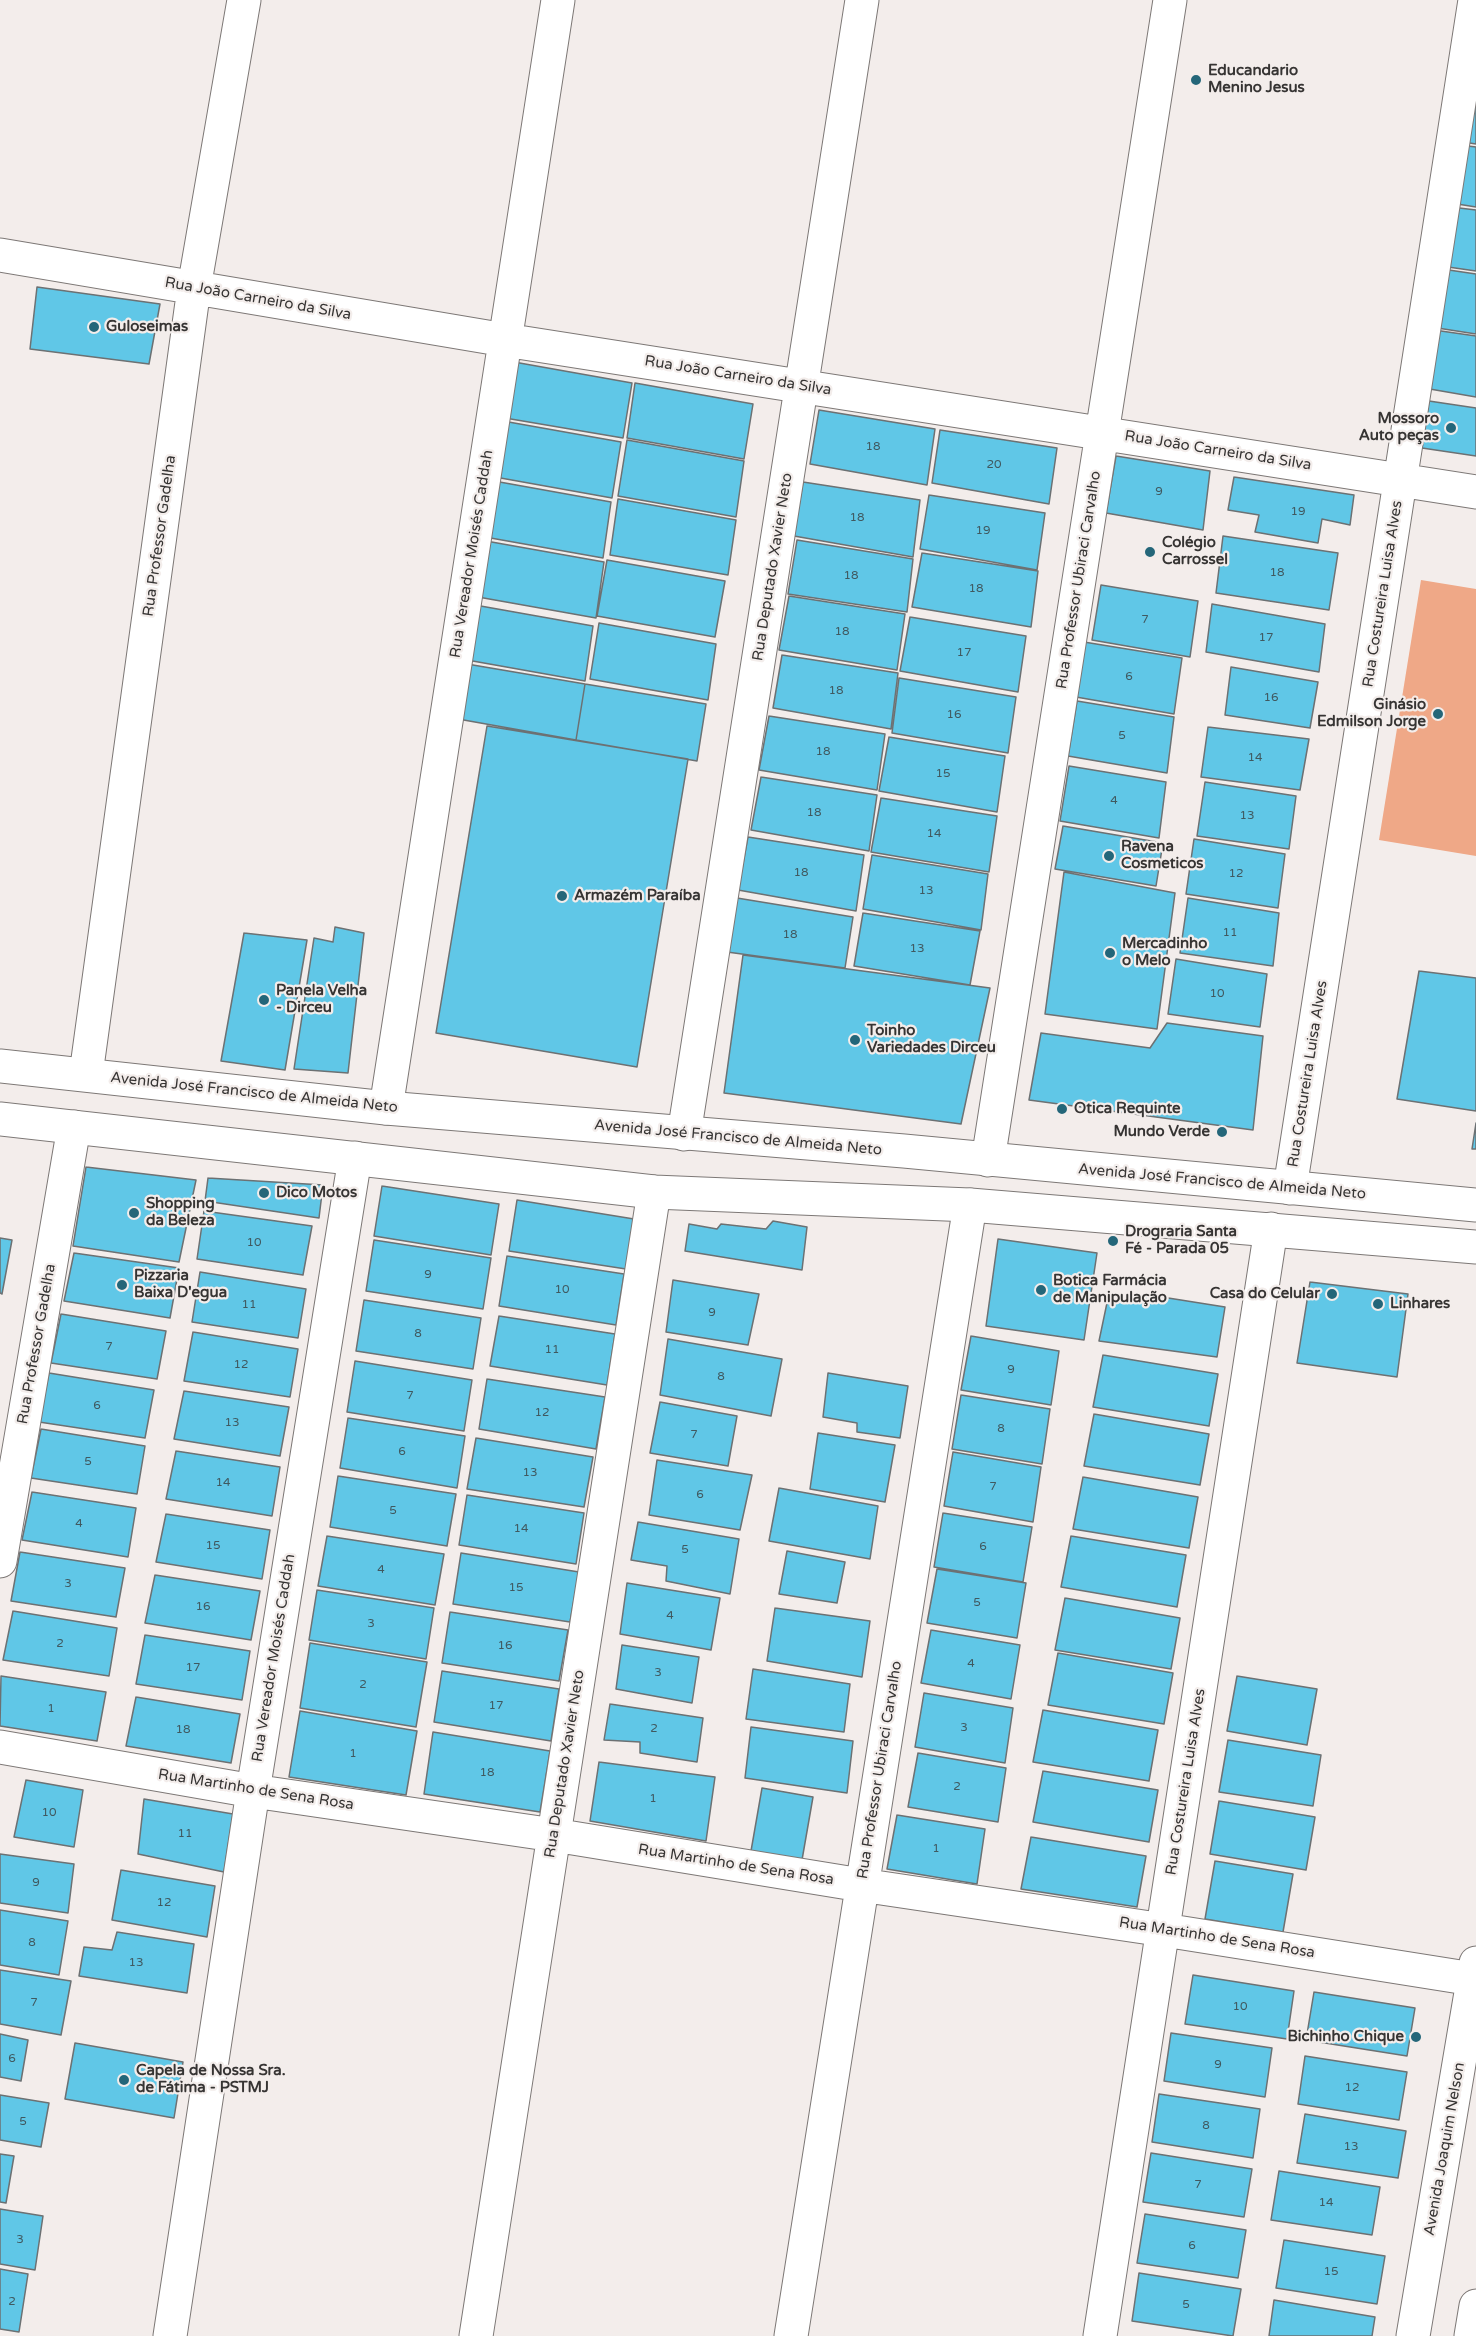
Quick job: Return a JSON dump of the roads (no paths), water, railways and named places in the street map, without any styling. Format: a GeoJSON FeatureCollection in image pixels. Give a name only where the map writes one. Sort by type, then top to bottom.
{"type":"FeatureCollection","features":[{"type":"Feature","properties":{"kind":"street","name":"Rua Professor Gadelha"},"geometry":{"type":"LineString","coordinates":[[86,1074],[194,288],[244,0]]}},
{"type":"Feature","properties":{"kind":"street","name":"Rua Vereador Moisés Caddah"},"geometry":{"type":"LineString","coordinates":[[386,1108],[558,0]]}},
{"type":"Feature","properties":{"kind":"street","name":"Rua Deputado Xavier Neto"},"geometry":{"type":"LineString","coordinates":[[684,1134],[862,0]]}},
{"type":"Feature","properties":{"kind":"street","name":"Rua Professor Ubiraci Carvalho"},"geometry":{"type":"LineString","coordinates":[[988,1160],[1170,0]]}},
{"type":"Feature","properties":{"kind":"street","name":"Rua Costureira Luisa Alves"},"geometry":{"type":"LineString","coordinates":[[1290,1188],[1475,0]]}},
{"type":"Feature","properties":{"kind":"street","name":"Rua João Carneiro da Silva"},"geometry":{"type":"LineString","coordinates":[[0,255],[505,340],[1476,492]]}},
{"type":"Feature","properties":{"kind":"street","name":"Avenida José Francisco de Almeida Neto"},"geometry":{"type":"LineString","coordinates":[[0,1066],[386,1108],[904,1151],[1476,1205]]}},
{"type":"Feature","properties":{"kind":"street"},"geometry":{"type":"LineString","coordinates":[[0,1119],[654,1192],[970,1205],[1271,1228],[1476,1247]]}},
{"type":"Feature","properties":{"kind":"street","name":"Rua Professor Gadelha"},"geometry":{"type":"LineString","coordinates":[[0,1561],[74,1127]]}},
{"type":"Feature","properties":{"kind":"street","name":"Rua Vereador Moisés Caddah"},"geometry":{"type":"LineString","coordinates":[[170,2336],[253,1791],[355,1158]]}},
{"type":"Feature","properties":{"kind":"street","name":"Rua Deputado Xavier Neto"},"geometry":{"type":"LineString","coordinates":[[476,2336],[654,1192]]}},
{"type":"Feature","properties":{"kind":"street","name":"Rua Professor Ubiraci Carvalho"},"geometry":{"type":"LineString","coordinates":[[791,2336],[970,1205]]}},
{"type":"Feature","properties":{"kind":"street","name":"Rua Costureira Luisa Alves"},"geometry":{"type":"LineString","coordinates":[[1100,2336],[1271,1228]]}},
{"type":"Feature","properties":{"kind":"street","name":"Rua Martinho de Sena Rosa"},"geometry":{"type":"LineString","coordinates":[[0,1747],[253,1791],[554,1835],[861,1885],[1164,1930],[1475,1971]]}},
{"type":"Feature","properties":{"kind":"street","name":"Avenida Joaquim Nelson"},"geometry":{"type":"LineString","coordinates":[[1413,2336],[1475,1971]]}},
{"type":"Feature","properties":{"kind":"street"},"geometry":{"type":"LineString","coordinates":[[1471,2336],[1476,2306]]}},
{"type":"Feature","properties":{"kind":"place","name":"Educandario Menino Jesus"},"geometry":{"type":"Point","coordinates":[1196,80]}},
{"type":"Feature","properties":{"kind":"place","name":"Guloseimas"},"geometry":{"type":"Point","coordinates":[94,327]}},
{"type":"Feature","properties":{"kind":"place","name":"Mossoro Auto peças"},"geometry":{"type":"Point","coordinates":[1451,428]}},
{"type":"Feature","properties":{"kind":"place","name":"Colégio Carrossel"},"geometry":{"type":"Point","coordinates":[1150,552]}},
{"type":"Feature","properties":{"kind":"place","name":"Ginásio Edmilson Jorge"},"geometry":{"type":"Point","coordinates":[1438,714]}},
{"type":"Feature","properties":{"kind":"place","name":"Ravena Cosmeticos"},"geometry":{"type":"Point","coordinates":[1109,856]}},
{"type":"Feature","properties":{"kind":"place","name":"Armazém Paraíba"},"geometry":{"type":"Point","coordinates":[562,896]}},
{"type":"Feature","properties":{"kind":"place","name":"Mercadinho o Melo"},"geometry":{"type":"Point","coordinates":[1110,953]}},
{"type":"Feature","properties":{"kind":"place","name":"Panela Velha - Dirceu"},"geometry":{"type":"Point","coordinates":[264,1000]}},
{"type":"Feature","properties":{"kind":"place","name":"Toinho Variedades Dirceu"},"geometry":{"type":"Point","coordinates":[855,1040]}},
{"type":"Feature","properties":{"kind":"place","name":"Otica Requinte"},"geometry":{"type":"Point","coordinates":[1062,1109]}},
{"type":"Feature","properties":{"kind":"place","name":"Mundo Verde"},"geometry":{"type":"Point","coordinates":[1222,1132]}},
{"type":"Feature","properties":{"kind":"place","name":"Dico Motos"},"geometry":{"type":"Point","coordinates":[264,1193]}},
{"type":"Feature","properties":{"kind":"place","name":"Shopping da Beleza"},"geometry":{"type":"Point","coordinates":[134,1213]}},
{"type":"Feature","properties":{"kind":"place","name":"Drograria Santa Fé - Parada 05"},"geometry":{"type":"Point","coordinates":[1113,1241]}},
{"type":"Feature","properties":{"kind":"place","name":"Pizzaria Baixa D'egua"},"geometry":{"type":"Point","coordinates":[122,1285]}},
{"type":"Feature","properties":{"kind":"place","name":"Botica Farmácia de Manipulação"},"geometry":{"type":"Point","coordinates":[1041,1290]}},
{"type":"Feature","properties":{"kind":"place","name":"Casa do Celular"},"geometry":{"type":"Point","coordinates":[1332,1294]}},
{"type":"Feature","properties":{"kind":"place","name":"Linhares"},"geometry":{"type":"Point","coordinates":[1378,1304]}},
{"type":"Feature","properties":{"kind":"place","name":"Bichinho Chique"},"geometry":{"type":"Point","coordinates":[1416,2037]}},
{"type":"Feature","properties":{"kind":"place","name":"Capela de Nossa Sra. de Fátima - PSTMJ"},"geometry":{"type":"Point","coordinates":[124,2080]}}]}
